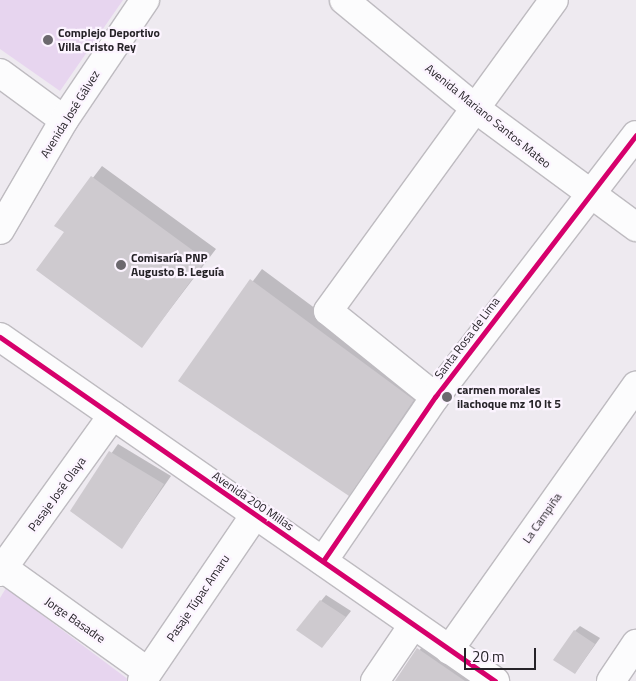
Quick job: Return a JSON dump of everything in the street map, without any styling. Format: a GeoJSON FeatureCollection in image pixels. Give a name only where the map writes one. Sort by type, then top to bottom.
{"type":"FeatureCollection","features":[{"type":"Feature","properties":{"kind":"street","name":"Avenida José Gálvez"},"geometry":{"type":"LineString","coordinates":[[0,230],[64,120],[145,0]]}},
{"type":"Feature","properties":{"kind":"street"},"geometry":{"type":"LineString","coordinates":[[435,397],[328,311],[554,0]]}},
{"type":"Feature","properties":{"kind":"street","name":"Avenida Mariano Santos Mateo"},"geometry":{"type":"LineString","coordinates":[[360,4],[476,109],[588,194],[636,227]]}},
{"type":"Feature","properties":{"kind":"street"},"geometry":{"type":"LineString","coordinates":[[0,73],[64,120]]}},
{"type":"Feature","properties":{"kind":"street","name":"Santa Rosa de Lima"},"geometry":{"type":"LineString","coordinates":[[323,561],[435,397],[588,194],[612,168],[636,135]]}},
{"type":"Feature","properties":{"kind":"street","name":"Avenida 200 Millas"},"geometry":{"type":"LineString","coordinates":[[0,337],[254,516],[323,561],[495,681]]}},
{"type":"Feature","properties":{"kind":"street","name":"La Campiña"},"geometry":{"type":"LineString","coordinates":[[449,650],[636,386]]}},
{"type":"Feature","properties":{"kind":"street","name":"Pasaje José Olaya"},"geometry":{"type":"LineString","coordinates":[[1,570],[113,415]]}},
{"type":"Feature","properties":{"kind":"street","name":"Pasaje Túpac Amaru"},"geometry":{"type":"LineString","coordinates":[[145,676],[254,516]]}},
{"type":"Feature","properties":{"kind":"street","name":"Jorge Basadre"},"geometry":{"type":"LineString","coordinates":[[1,570],[145,676]]}},
{"type":"Feature","properties":{"kind":"street"},"geometry":{"type":"LineString","coordinates":[[375,681],[413,625]]}},
{"type":"Feature","properties":{"kind":"street"},"geometry":{"type":"LineString","coordinates":[[611,681],[636,644]]}},
{"type":"Feature","properties":{"kind":"shaded area","name":"Complejo Deportivo Villa Cristo Rey"},"geometry":{"type":"Polygon","coordinates":[[[0,0],[123,0],[60,91],[0,49],[0,0]]]}},
{"type":"Feature","properties":{"kind":"shaded area"},"geometry":{"type":"Polygon","coordinates":[[[6,588],[129,680],[0,681],[0,598],[6,588]]]}},
{"type":"Feature","properties":{"kind":"building","name":"Comisaría PNP Augusto B. Leguía"},"geometry":{"type":"Polygon","coordinates":[[[91,176],[206,260],[142,348],[36,270],[64,232],[54,226],[91,176]]]}},
{"type":"Feature","properties":{"kind":"building"},"geometry":{"type":"Polygon","coordinates":[[[250,279],[414,400],[349,496],[178,381],[250,279]]]}},
{"type":"Feature","properties":{"kind":"building"},"geometry":{"type":"Polygon","coordinates":[[[109,451],[164,484],[122,549],[70,511],[109,451]]]}},
{"type":"Feature","properties":{"kind":"building"},"geometry":{"type":"Polygon","coordinates":[[[320,600],[346,617],[322,648],[296,630],[320,600]]]}},
{"type":"Feature","properties":{"kind":"building"},"geometry":{"type":"Polygon","coordinates":[[[574,630],[595,644],[575,674],[553,660],[574,630]]]}},
{"type":"Feature","properties":{"kind":"building"},"geometry":{"type":"Polygon","coordinates":[[[417,648],[465,681],[395,681],[417,648]]]}},
{"type":"Feature","properties":{"kind":"cycle path"},"geometry":{"type":"LineString","coordinates":[[323,561],[435,397],[636,135]]}},
{"type":"Feature","properties":{"kind":"cycle path"},"geometry":{"type":"LineString","coordinates":[[0,337],[495,681]]}},
{"type":"Feature","properties":{"kind":"place","name":"Complejo Deportivo Villa Cristo Rey"},"geometry":{"type":"Point","coordinates":[48,40]}},
{"type":"Feature","properties":{"kind":"place","name":"Comisaría PNP Augusto B. Leguía"},"geometry":{"type":"Point","coordinates":[121,265]}},
{"type":"Feature","properties":{"kind":"place","name":"carmen morales ilachoque mz 10 lt 5"},"geometry":{"type":"Point","coordinates":[447,397]}}]}
